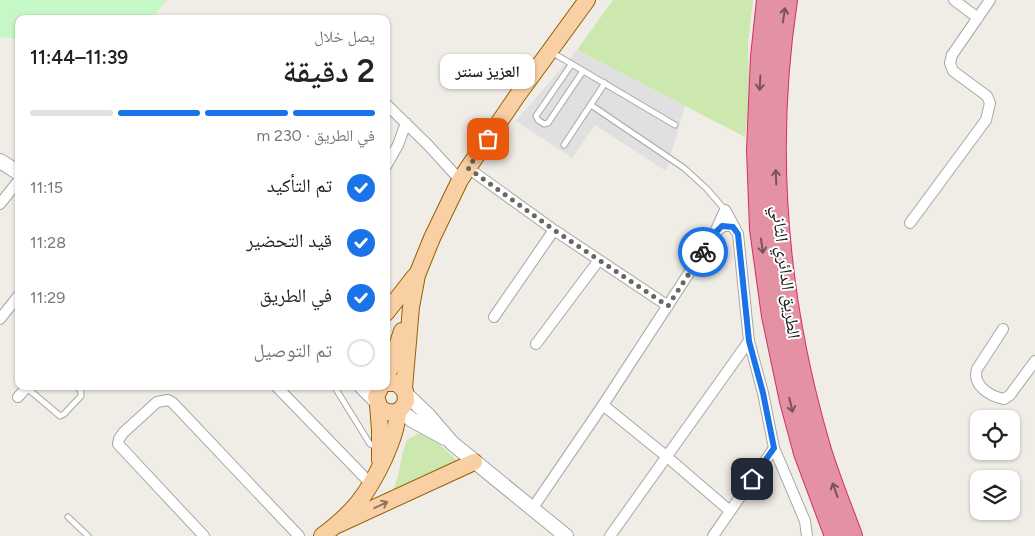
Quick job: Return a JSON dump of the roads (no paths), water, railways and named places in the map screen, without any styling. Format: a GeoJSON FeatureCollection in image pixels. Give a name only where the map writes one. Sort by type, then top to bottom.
{"type":"FeatureCollection","features":[{"type":"Feature","properties":{"kind":"highway","name":"الطريق الدائري الثاني"},"geometry":{"type":"LineString","coordinates":[[767,0],[761,57],[757,150],[760,229],[772,316],[790,401],[804,453],[834,536]]}},
{"type":"Feature","properties":{"kind":"highway","name":"الطريق الدائري الثاني"},"geometry":{"type":"LineString","coordinates":[[787,0],[780,47],[776,96],[775,147],[779,237],[788,315],[820,448],[852,536]]}},
{"type":"Feature","properties":{"kind":"main road"},"geometry":{"type":"LineString","coordinates":[[322,536],[354,508],[372,485],[393,438],[399,411],[405,405],[411,307],[417,275],[432,238],[464,174],[587,0]]}},
{"type":"Feature","properties":{"kind":"main road"},"geometry":{"type":"LineString","coordinates":[[390,304],[417,275]]}},
{"type":"Feature","properties":{"kind":"main road"},"geometry":{"type":"LineString","coordinates":[[390,369],[411,307]]}},
{"type":"Feature","properties":{"kind":"main road"},"geometry":{"type":"LineString","coordinates":[[390,382],[398,383],[405,391]]}},
{"type":"Feature","properties":{"kind":"main road"},"geometry":{"type":"LineString","coordinates":[[378,397],[387,412],[399,411]]}},
{"type":"Feature","properties":{"kind":"main road"},"geometry":{"type":"LineString","coordinates":[[378,397],[381,449],[380,467]]}},
{"type":"Feature","properties":{"kind":"main road"},"geometry":{"type":"LineString","coordinates":[[336,525],[474,462]]}},
{"type":"Feature","properties":{"kind":"street"},"geometry":{"type":"LineString","coordinates":[[954,0],[978,18]]}},
{"type":"Feature","properties":{"kind":"street"},"geometry":{"type":"LineString","coordinates":[[910,223],[986,120],[990,102],[987,96],[953,71],[950,64],[952,54],[990,0]]}},
{"type":"Feature","properties":{"kind":"street"},"geometry":{"type":"LineString","coordinates":[[390,108],[464,174],[554,230],[668,306]]}},
{"type":"Feature","properties":{"kind":"street"},"geometry":{"type":"LineString","coordinates":[[390,159],[398,145],[406,123]]}},
{"type":"Feature","properties":{"kind":"street"},"geometry":{"type":"LineString","coordinates":[[0,161],[15,170]]}},
{"type":"Feature","properties":{"kind":"street"},"geometry":{"type":"LineString","coordinates":[[0,204],[15,185]]}},
{"type":"Feature","properties":{"kind":"street"},"geometry":{"type":"LineString","coordinates":[[532,509],[668,306],[715,233],[725,210]]}},
{"type":"Feature","properties":{"kind":"street"},"geometry":{"type":"LineString","coordinates":[[725,210],[738,234],[749,341],[763,393],[774,448],[805,521],[807,536]]}},
{"type":"Feature","properties":{"kind":"street"},"geometry":{"type":"LineString","coordinates":[[715,233],[722,226],[726,225],[733,227],[738,234]]}},
{"type":"Feature","properties":{"kind":"street"},"geometry":{"type":"LineString","coordinates":[[494,317],[554,230]]}},
{"type":"Feature","properties":{"kind":"street"},"geometry":{"type":"LineString","coordinates":[[536,344],[599,260]]}},
{"type":"Feature","properties":{"kind":"street"},"geometry":{"type":"LineString","coordinates":[[0,320],[15,300]]}},
{"type":"Feature","properties":{"kind":"street"},"geometry":{"type":"LineString","coordinates":[[1003,329],[977,369],[976,382],[984,390],[995,397],[1004,399],[1010,395],[1035,361]]}},
{"type":"Feature","properties":{"kind":"street"},"geometry":{"type":"LineString","coordinates":[[610,536],[749,341]]}},
{"type":"Feature","properties":{"kind":"street"},"geometry":{"type":"LineString","coordinates":[[18,397],[24,390]]}},
{"type":"Feature","properties":{"kind":"street"},"geometry":{"type":"LineString","coordinates":[[280,390],[372,485]]}},
{"type":"Feature","properties":{"kind":"street"},"geometry":{"type":"LineString","coordinates":[[367,390],[378,397]]}},
{"type":"Feature","properties":{"kind":"street"},"geometry":{"type":"LineString","coordinates":[[405,391],[452,442],[474,462],[566,536]]}},
{"type":"Feature","properties":{"kind":"street"},"geometry":{"type":"LineString","coordinates":[[204,536],[118,444],[123,433],[157,402],[168,400],[173,403],[299,536]]}},
{"type":"Feature","properties":{"kind":"street"},"geometry":{"type":"LineString","coordinates":[[603,405],[730,511]]}},
{"type":"Feature","properties":{"kind":"street"},"geometry":{"type":"LineString","coordinates":[[399,411],[452,442]]}},
{"type":"Feature","properties":{"kind":"street"},"geometry":{"type":"LineString","coordinates":[[713,536],[774,448]]}},
{"type":"Feature","properties":{"kind":"lane"},"geometry":{"type":"LineString","coordinates":[[550,51],[674,125]]}},
{"type":"Feature","properties":{"kind":"lane"},"geometry":{"type":"LineString","coordinates":[[571,65],[536,116],[540,122],[548,123],[583,71]]}},
{"type":"Feature","properties":{"kind":"lane"},"geometry":{"type":"LineString","coordinates":[[564,145],[605,83]]}},
{"type":"Feature","properties":{"kind":"lane"},"geometry":{"type":"LineString","coordinates":[[590,105],[684,168],[707,188],[725,210]]}},
{"type":"Feature","properties":{"kind":"lane"},"geometry":{"type":"LineString","coordinates":[[30,390],[60,416],[81,396],[80,390]]}},
{"type":"Feature","properties":{"kind":"lane"},"geometry":{"type":"LineString","coordinates":[[336,390],[370,444],[381,449]]}},
{"type":"Feature","properties":{"kind":"lane"},"geometry":{"type":"LineString","coordinates":[[68,517],[88,536]]}},
{"type":"Feature","properties":{"kind":"place","name":"العزيز سنتر"},"geometry":{"type":"Point","coordinates":[488,139]}}]}
